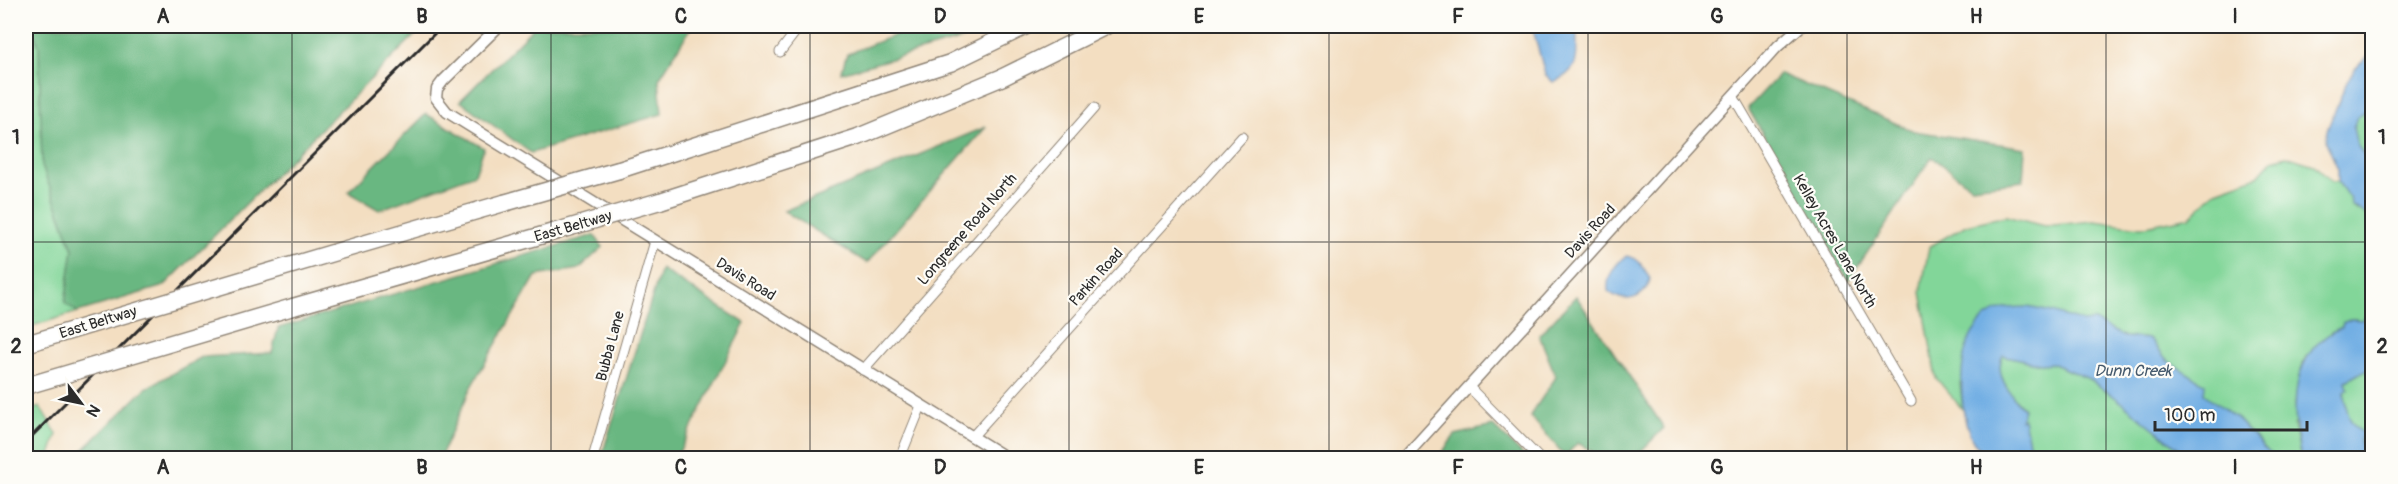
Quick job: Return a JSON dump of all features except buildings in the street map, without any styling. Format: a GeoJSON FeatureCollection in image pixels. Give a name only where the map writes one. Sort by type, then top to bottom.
{"type":"FeatureCollection","features":[{"type":"Feature","properties":{"kind":"highway","name":"East Beltway"},"geometry":{"type":"LineString","coordinates":[[26,344],[619,170],[950,63],[1026,26]]}},
{"type":"Feature","properties":{"kind":"highway","name":"East Beltway"},"geometry":{"type":"LineString","coordinates":[[26,386],[660,201],[858,137],[1003,77],[1106,26]]}},
{"type":"Feature","properties":{"kind":"street","name":"Davis Road"},"geometry":{"type":"LineString","coordinates":[[498,26],[437,89],[436,98],[440,106],[1007,459]]}},
{"type":"Feature","properties":{"kind":"street"},"geometry":{"type":"LineString","coordinates":[[780,52],[800,26]]}},
{"type":"Feature","properties":{"kind":"street","name":"Davis Road"},"geometry":{"type":"LineString","coordinates":[[1404,459],[1778,46],[1801,26]]}},
{"type":"Feature","properties":{"kind":"street","name":"Kelley Acres Lane North"},"geometry":{"type":"LineString","coordinates":[[1733,96],[1911,401]]}},
{"type":"Feature","properties":{"kind":"street","name":"Longreene Road North"},"geometry":{"type":"LineString","coordinates":[[863,370],[1094,108]]}},
{"type":"Feature","properties":{"kind":"street","name":"Parkin Road"},"geometry":{"type":"LineString","coordinates":[[972,437],[1242,137]]}},
{"type":"Feature","properties":{"kind":"street","name":"Bubba Lane"},"geometry":{"type":"LineString","coordinates":[[593,459],[655,241]]}},
{"type":"Feature","properties":{"kind":"street"},"geometry":{"type":"LineString","coordinates":[[1469,387],[1539,459]]}},
{"type":"Feature","properties":{"kind":"street"},"geometry":{"type":"LineString","coordinates":[[900,459],[921,406]]}},
{"type":"Feature","properties":{"kind":"green space"},"geometry":{"type":"Polygon","coordinates":[[[26,26],[30,26],[39,46],[42,166],[73,250],[65,303],[78,312],[26,328],[26,26]]]}},
{"type":"Feature","properties":{"kind":"green space"},"geometry":{"type":"Polygon","coordinates":[[[30,26],[424,26],[164,286],[78,312],[65,303],[73,249],[42,166],[39,46],[30,26]]]}},
{"type":"Feature","properties":{"kind":"green space"},"geometry":{"type":"Polygon","coordinates":[[[535,26],[692,26],[659,79],[662,114],[531,153],[460,101],[535,26]]]}},
{"type":"Feature","properties":{"kind":"green space"},"geometry":{"type":"Polygon","coordinates":[[[918,26],[1009,26],[841,73],[847,54],[918,26]]]}},
{"type":"Feature","properties":{"kind":"green space"},"geometry":{"type":"Polygon","coordinates":[[[1780,74],[1914,131],[2025,148],[2023,181],[1972,187],[1932,157],[1848,281],[1748,108],[1780,74]]]}},
{"type":"Feature","properties":{"kind":"green space"},"geometry":{"type":"Polygon","coordinates":[[[2372,106],[2372,166],[2363,157],[2356,144],[2353,130],[2356,117],[2372,106]]]}},
{"type":"Feature","properties":{"kind":"green space"},"geometry":{"type":"Polygon","coordinates":[[[426,114],[484,148],[475,174],[379,210],[348,192],[426,114]]]}},
{"type":"Feature","properties":{"kind":"green space"},"geometry":{"type":"Polygon","coordinates":[[[986,127],[867,263],[784,211],[986,127]]]}},
{"type":"Feature","properties":{"kind":"green space"},"geometry":{"type":"Polygon","coordinates":[[[2286,156],[2314,165],[2332,182],[2338,182],[2350,199],[2352,207],[2372,218],[2372,313],[2362,320],[2351,319],[2343,327],[2331,332],[2305,358],[2299,376],[2295,404],[2297,418],[2294,425],[2301,458],[2274,458],[2235,417],[2204,394],[2204,384],[2166,360],[2150,339],[2125,337],[2094,321],[2083,322],[2027,307],[1960,383],[1963,410],[1936,378],[1921,292],[1929,247],[1966,225],[2006,216],[2044,226],[2094,221],[2141,227],[2190,217],[2216,191],[2258,176],[2272,160],[2286,156]]]}},
{"type":"Feature","properties":{"kind":"green space"},"geometry":{"type":"Polygon","coordinates":[[[594,235],[603,247],[579,269],[536,276],[472,385],[440,458],[75,458],[146,388],[202,357],[272,353],[278,328],[594,235]]]}},
{"type":"Feature","properties":{"kind":"green space"},"geometry":{"type":"Polygon","coordinates":[[[661,269],[745,323],[676,458],[601,458],[661,269]]]}},
{"type":"Feature","properties":{"kind":"green space"},"geometry":{"type":"Polygon","coordinates":[[[1576,296],[1664,428],[1634,458],[1604,458],[1578,443],[1565,456],[1530,416],[1556,377],[1539,335],[1576,296]]]}},
{"type":"Feature","properties":{"kind":"green space"},"geometry":{"type":"Polygon","coordinates":[[[2003,355],[2040,364],[2051,363],[2087,378],[2111,394],[2191,458],[2038,458],[2030,448],[2024,420],[2020,421],[2024,408],[2009,391],[2002,377],[2000,362],[2003,355]]]}},
{"type":"Feature","properties":{"kind":"green space"},"geometry":{"type":"Polygon","coordinates":[[[2372,366],[2372,458],[2362,458],[2360,440],[2345,409],[2346,381],[2372,366]]]}},
{"type":"Feature","properties":{"kind":"green space"},"geometry":{"type":"Polygon","coordinates":[[[40,407],[57,434],[49,458],[26,458],[26,411],[40,407]]]}},
{"type":"Feature","properties":{"kind":"green space"},"geometry":{"type":"Polygon","coordinates":[[[1493,426],[1526,458],[1438,458],[1455,435],[1493,426]]]}},
{"type":"Feature","properties":{"kind":"water"},"geometry":{"type":"Polygon","coordinates":[[[1532,26],[1577,26],[1577,52],[1574,66],[1570,72],[1553,82],[1545,74],[1532,26]]]}},
{"type":"Feature","properties":{"kind":"water"},"geometry":{"type":"Polygon","coordinates":[[[2372,52],[2372,106],[2357,117],[2353,128],[2357,145],[2372,166],[2372,218],[2352,206],[2338,182],[2338,169],[2326,142],[2327,130],[2346,84],[2354,70],[2372,52]]]}},
{"type":"Feature","properties":{"kind":"water"},"geometry":{"type":"Polygon","coordinates":[[[1627,256],[1644,268],[1650,279],[1644,292],[1627,299],[1608,291],[1608,281],[1612,271],[1627,256]]]}},
{"type":"Feature","properties":{"kind":"water","name":"Dunn Creek"},"geometry":{"type":"Polygon","coordinates":[[[2027,307],[2083,322],[2094,321],[2125,337],[2150,339],[2166,360],[2205,384],[2204,394],[2235,417],[2274,458],[2191,458],[2111,394],[2087,378],[2051,363],[2040,364],[2003,355],[2000,362],[2002,377],[2009,391],[2024,409],[2020,420],[2024,419],[2030,448],[2038,458],[2008,459],[1986,453],[1973,440],[1964,412],[1962,378],[1966,349],[1974,331],[1988,315],[2004,309],[2027,307]]]}},
{"type":"Feature","properties":{"kind":"water"},"geometry":{"type":"Polygon","coordinates":[[[2372,313],[2372,366],[2346,381],[2348,389],[2345,391],[2348,415],[2358,430],[2363,433],[2360,440],[2362,458],[2301,458],[2295,402],[2303,366],[2311,351],[2324,338],[2342,327],[2343,323],[2351,319],[2362,320],[2372,313]]]}},
{"type":"Feature","properties":{"kind":"railway"},"geometry":{"type":"LineString","coordinates":[[26,442],[442,26]]}}]}
